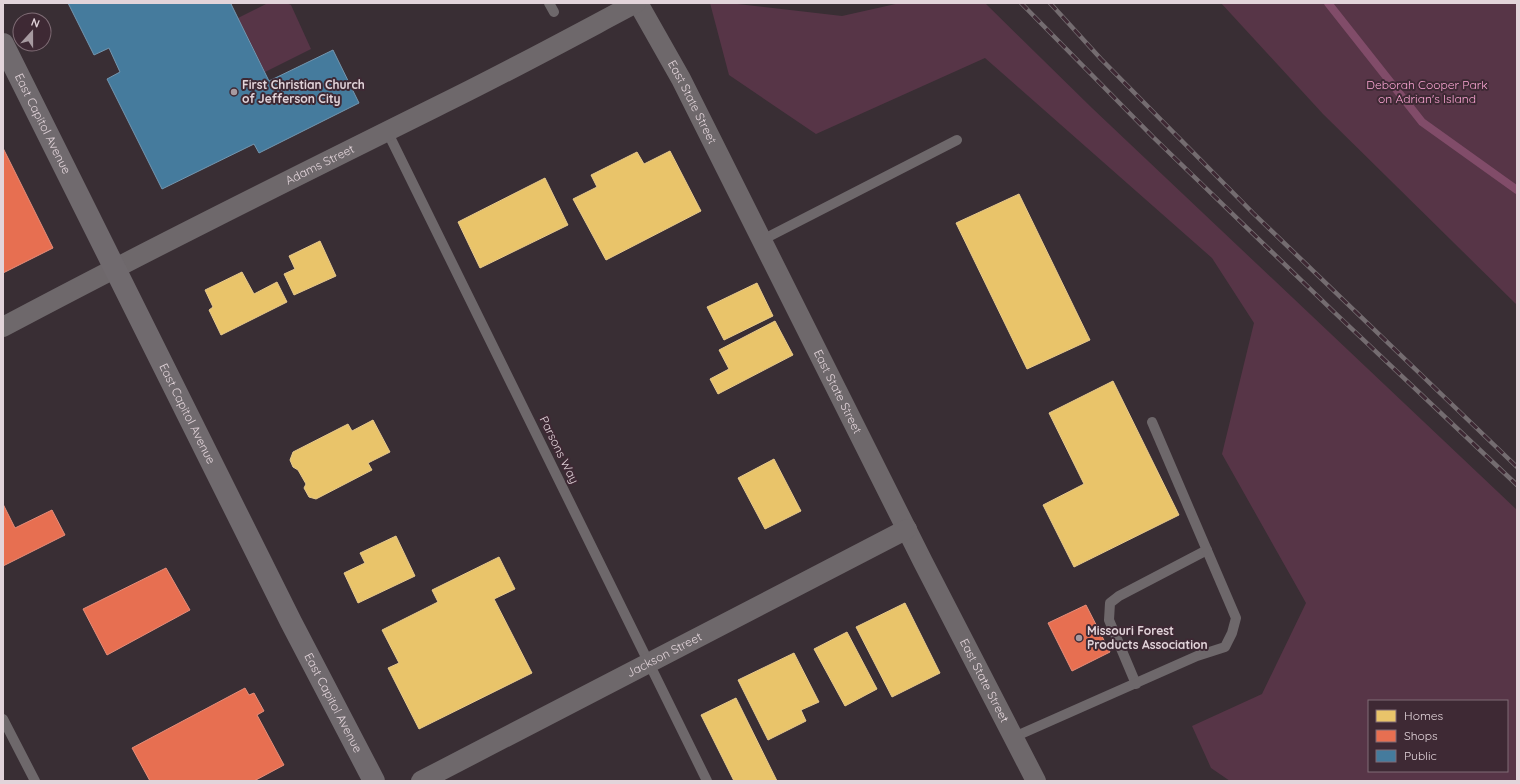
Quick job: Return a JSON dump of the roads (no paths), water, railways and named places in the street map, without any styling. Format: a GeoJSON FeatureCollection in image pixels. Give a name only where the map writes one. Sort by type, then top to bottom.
{"type":"FeatureCollection","features":[{"type":"Feature","properties":{"kind":"street","name":"Adams Street"},"geometry":{"type":"LineString","coordinates":[[3,327],[115,268],[437,107],[637,3]]}},
{"type":"Feature","properties":{"kind":"street","name":"East State Street"},"geometry":{"type":"LineString","coordinates":[[637,3],[681,79],[1036,781]]}},
{"type":"Feature","properties":{"kind":"street","name":"East Capitol Avenue"},"geometry":{"type":"LineString","coordinates":[[3,44],[291,622],[374,781]]}},
{"type":"Feature","properties":{"kind":"street","name":"Jackson Street"},"geometry":{"type":"LineString","coordinates":[[421,781],[907,528]]}},
{"type":"Feature","properties":{"kind":"lane","name":"Parsons Way"},"geometry":{"type":"LineString","coordinates":[[387,131],[707,781]]}},
{"type":"Feature","properties":{"kind":"lane"},"geometry":{"type":"LineString","coordinates":[[762,240],[957,140]]}},
{"type":"Feature","properties":{"kind":"lane"},"geometry":{"type":"LineString","coordinates":[[1014,738],[1198,656],[1225,646],[1232,633],[1236,618],[1152,422]]}},
{"type":"Feature","properties":{"kind":"lane"},"geometry":{"type":"LineString","coordinates":[[1136,684],[1110,620],[1110,603],[1119,596],[1207,550]]}},
{"type":"Feature","properties":{"kind":"lane"},"geometry":{"type":"LineString","coordinates":[[3,719],[35,781]]}},
{"type":"Feature","properties":{"kind":"waterway"},"geometry":{"type":"LineString","coordinates":[[1328,3],[1422,122],[1517,190]]}},
{"type":"Feature","properties":{"kind":"railway"},"geometry":{"type":"LineString","coordinates":[[1021,3],[1153,137],[1334,312],[1517,485]]}},
{"type":"Feature","properties":{"kind":"railway"},"geometry":{"type":"LineString","coordinates":[[1050,3],[1101,59],[1253,213],[1517,467]]}},
{"type":"Feature","properties":{"kind":"place","name":"First Christian Church of Jefferson City"},"geometry":{"type":"Point","coordinates":[234,92]}},
{"type":"Feature","properties":{"kind":"place","name":"Missouri Forest Products Association"},"geometry":{"type":"Point","coordinates":[1079,638]}},
{"type":"Feature","properties":{"kind":"park label","name":"Deborah Cooper Park on Adrian's Island"},"geometry":{"type":"Point","coordinates":[1427,92]}}]}
